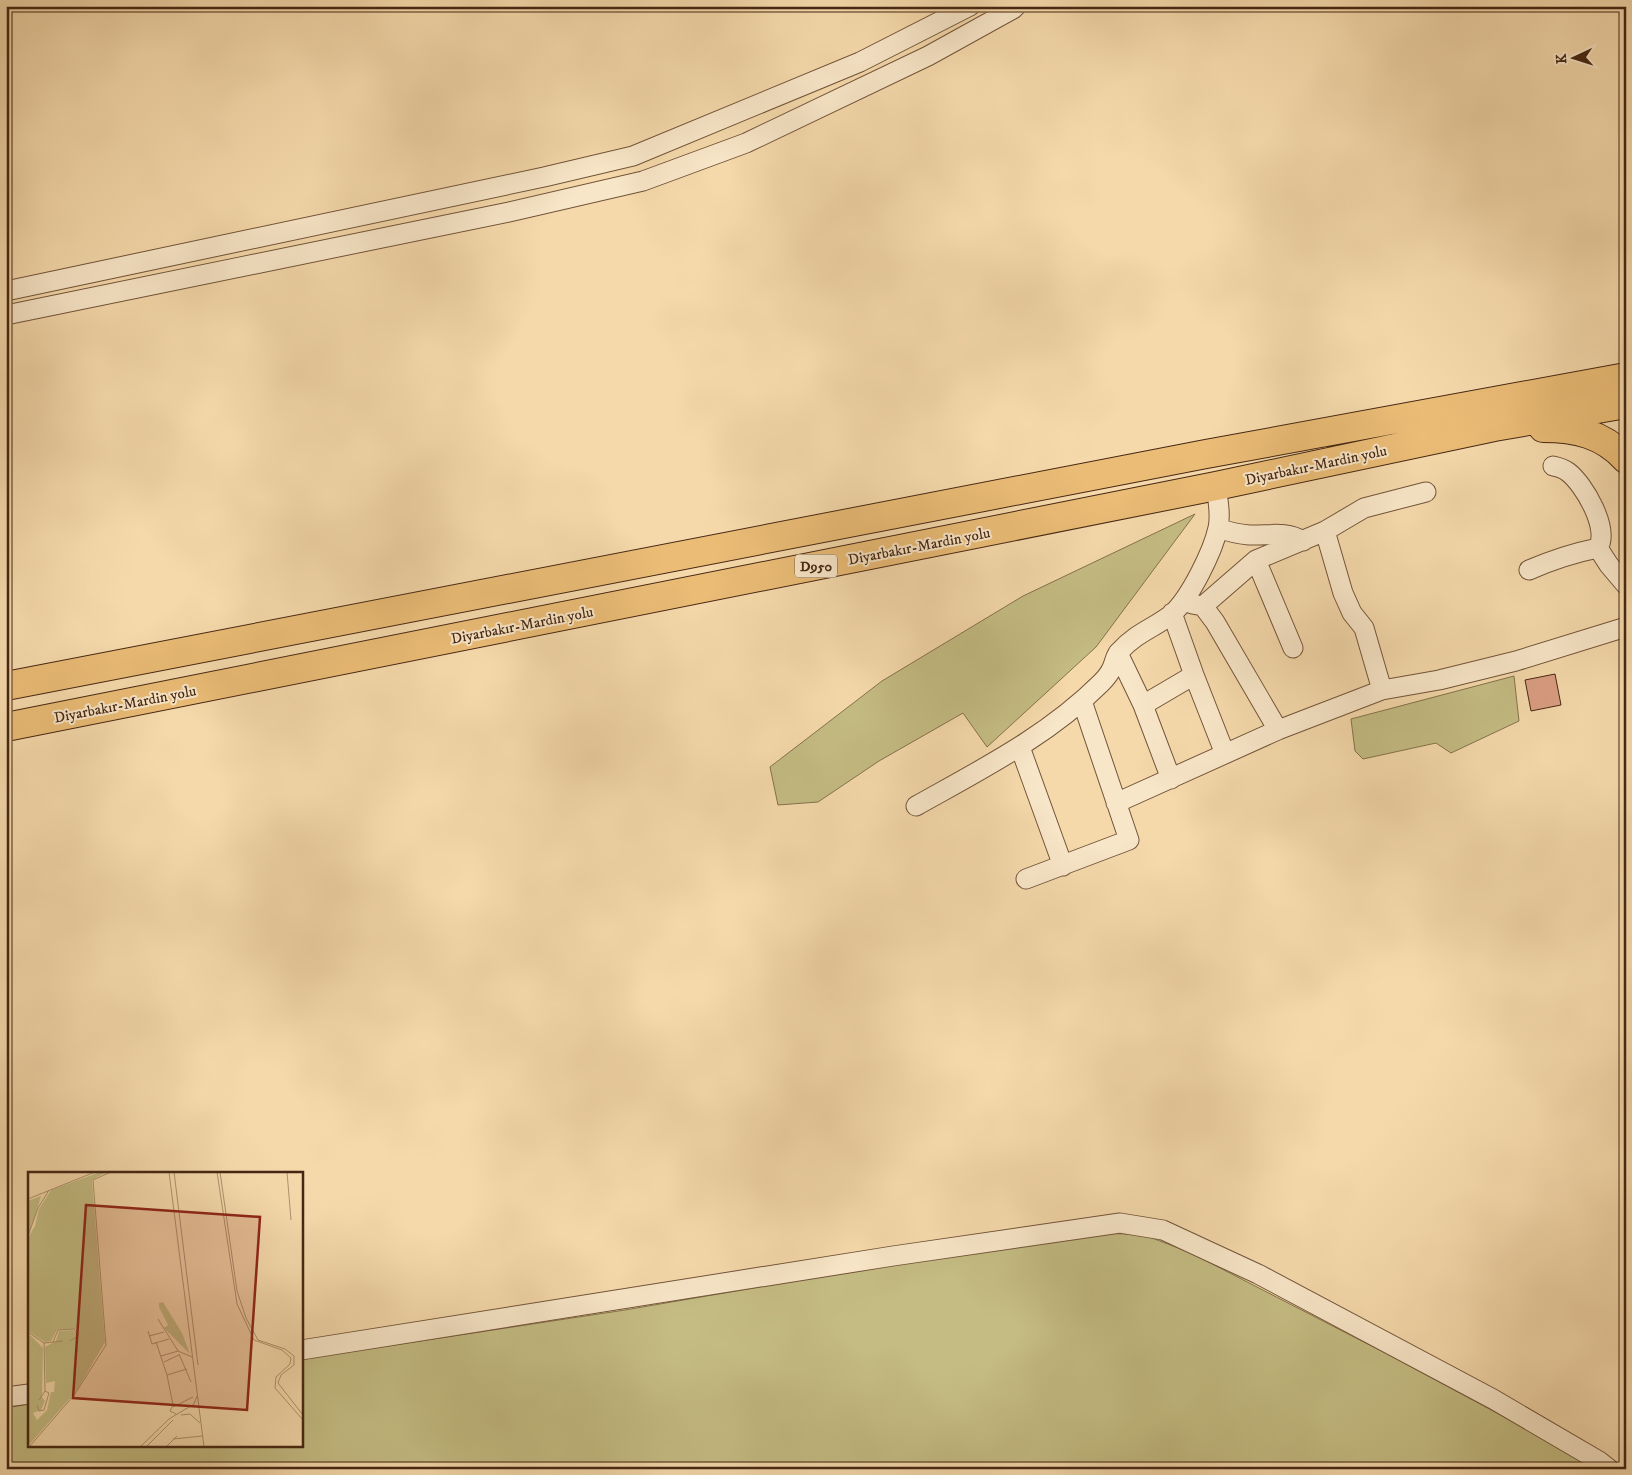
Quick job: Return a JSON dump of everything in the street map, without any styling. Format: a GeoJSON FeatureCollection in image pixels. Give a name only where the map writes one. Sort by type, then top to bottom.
{"type":"FeatureCollection","features":[{"type":"Feature","properties":{"kind":"highway","name":"Diyarbakır-Mardin yolu"},"geometry":{"type":"LineString","coordinates":[[6,686],[1206,454],[1626,377]]}},
{"type":"Feature","properties":{"kind":"highway","name":"Diyarbakır-Mardin yolu"},"geometry":{"type":"LineString","coordinates":[[6,727],[1216,486],[1494,427],[1626,404]]}},
{"type":"Feature","properties":{"kind":"highway"},"geometry":{"type":"LineString","coordinates":[[1494,427],[1554,428],[1592,434],[1616,449],[1626,459]]}},
{"type":"Feature","properties":{"kind":"street"},"geometry":{"type":"LineString","coordinates":[[6,291],[544,177],[633,156],[860,62],[970,6]]}},
{"type":"Feature","properties":{"kind":"street"},"geometry":{"type":"LineString","coordinates":[[6,315],[509,212],[643,181],[746,143],[928,56],[1013,10],[1016,6]]}},
{"type":"Feature","properties":{"kind":"street"},"geometry":{"type":"LineString","coordinates":[[1529,570],[1577,552],[1598,548],[1602,543],[1600,525],[1593,506],[1581,485],[1567,470],[1553,466]]}},
{"type":"Feature","properties":{"kind":"street"},"geometry":{"type":"LineString","coordinates":[[916,806],[1020,747],[1082,701],[1108,675],[1118,653],[1136,635],[1177,608],[1193,585],[1206,561],[1218,528],[1219,516],[1216,486]]}},
{"type":"Feature","properties":{"kind":"street"},"geometry":{"type":"LineString","coordinates":[[1177,608],[1203,606],[1256,560],[1325,531],[1364,508],[1426,492]]}},
{"type":"Feature","properties":{"kind":"street"},"geometry":{"type":"LineString","coordinates":[[1218,528],[1231,533],[1250,535],[1282,533],[1294,535],[1303,541]]}},
{"type":"Feature","properties":{"kind":"street"},"geometry":{"type":"LineString","coordinates":[[1325,531],[1343,594],[1352,613],[1364,628],[1382,690]]}},
{"type":"Feature","properties":{"kind":"street"},"geometry":{"type":"LineString","coordinates":[[1598,548],[1626,585]]}},
{"type":"Feature","properties":{"kind":"street"},"geometry":{"type":"LineString","coordinates":[[1256,560],[1293,648]]}},
{"type":"Feature","properties":{"kind":"street"},"geometry":{"type":"LineString","coordinates":[[1203,606],[1215,622],[1278,730]]}},
{"type":"Feature","properties":{"kind":"street"},"geometry":{"type":"LineString","coordinates":[[1177,608],[1194,675],[1224,754]]}},
{"type":"Feature","properties":{"kind":"street"},"geometry":{"type":"LineString","coordinates":[[1116,803],[1278,730],[1382,690],[1439,680],[1516,661],[1626,627]]}},
{"type":"Feature","properties":{"kind":"street"},"geometry":{"type":"LineString","coordinates":[[1118,653],[1143,705],[1171,779]]}},
{"type":"Feature","properties":{"kind":"street"},"geometry":{"type":"LineString","coordinates":[[1143,705],[1194,675]]}},
{"type":"Feature","properties":{"kind":"street"},"geometry":{"type":"LineString","coordinates":[[1026,879],[1129,840],[1082,701]]}},
{"type":"Feature","properties":{"kind":"street"},"geometry":{"type":"LineString","coordinates":[[1020,747],[1063,866]]}},
{"type":"Feature","properties":{"kind":"street"},"geometry":{"type":"LineString","coordinates":[[302,1350],[893,1256],[1120,1223],[1163,1230],[1258,1274],[1493,1399],[1599,1461],[1609,1469]]}},
{"type":"Feature","properties":{"kind":"street"},"geometry":{"type":"LineString","coordinates":[[6,1397],[28,1394]]}},
{"type":"Feature","properties":{"kind":"shaded area"},"geometry":{"type":"Polygon","coordinates":[[[1195,514],[1096,647],[987,747],[963,713],[879,761],[818,802],[778,805],[770,767],[882,681],[1023,596],[1195,514]]]}},
{"type":"Feature","properties":{"kind":"shaded area"},"geometry":{"type":"Polygon","coordinates":[[[1514,676],[1519,721],[1451,753],[1436,743],[1363,759],[1355,751],[1351,719],[1514,676]]]}},
{"type":"Feature","properties":{"kind":"shaded area"},"geometry":{"type":"Polygon","coordinates":[[[1105,1233],[1144,1235],[1189,1252],[1387,1354],[1560,1447],[1592,1469],[1114,1469],[1101,1466],[1080,1469],[6,1469],[6,1408],[28,1404],[28,1448],[302,1448],[302,1359],[625,1310],[952,1254],[1105,1233]]]}},
{"type":"Feature","properties":{"kind":"building"},"geometry":{"type":"Polygon","coordinates":[[[1555,674],[1561,705],[1531,711],[1525,680],[1555,674]]]}}]}
